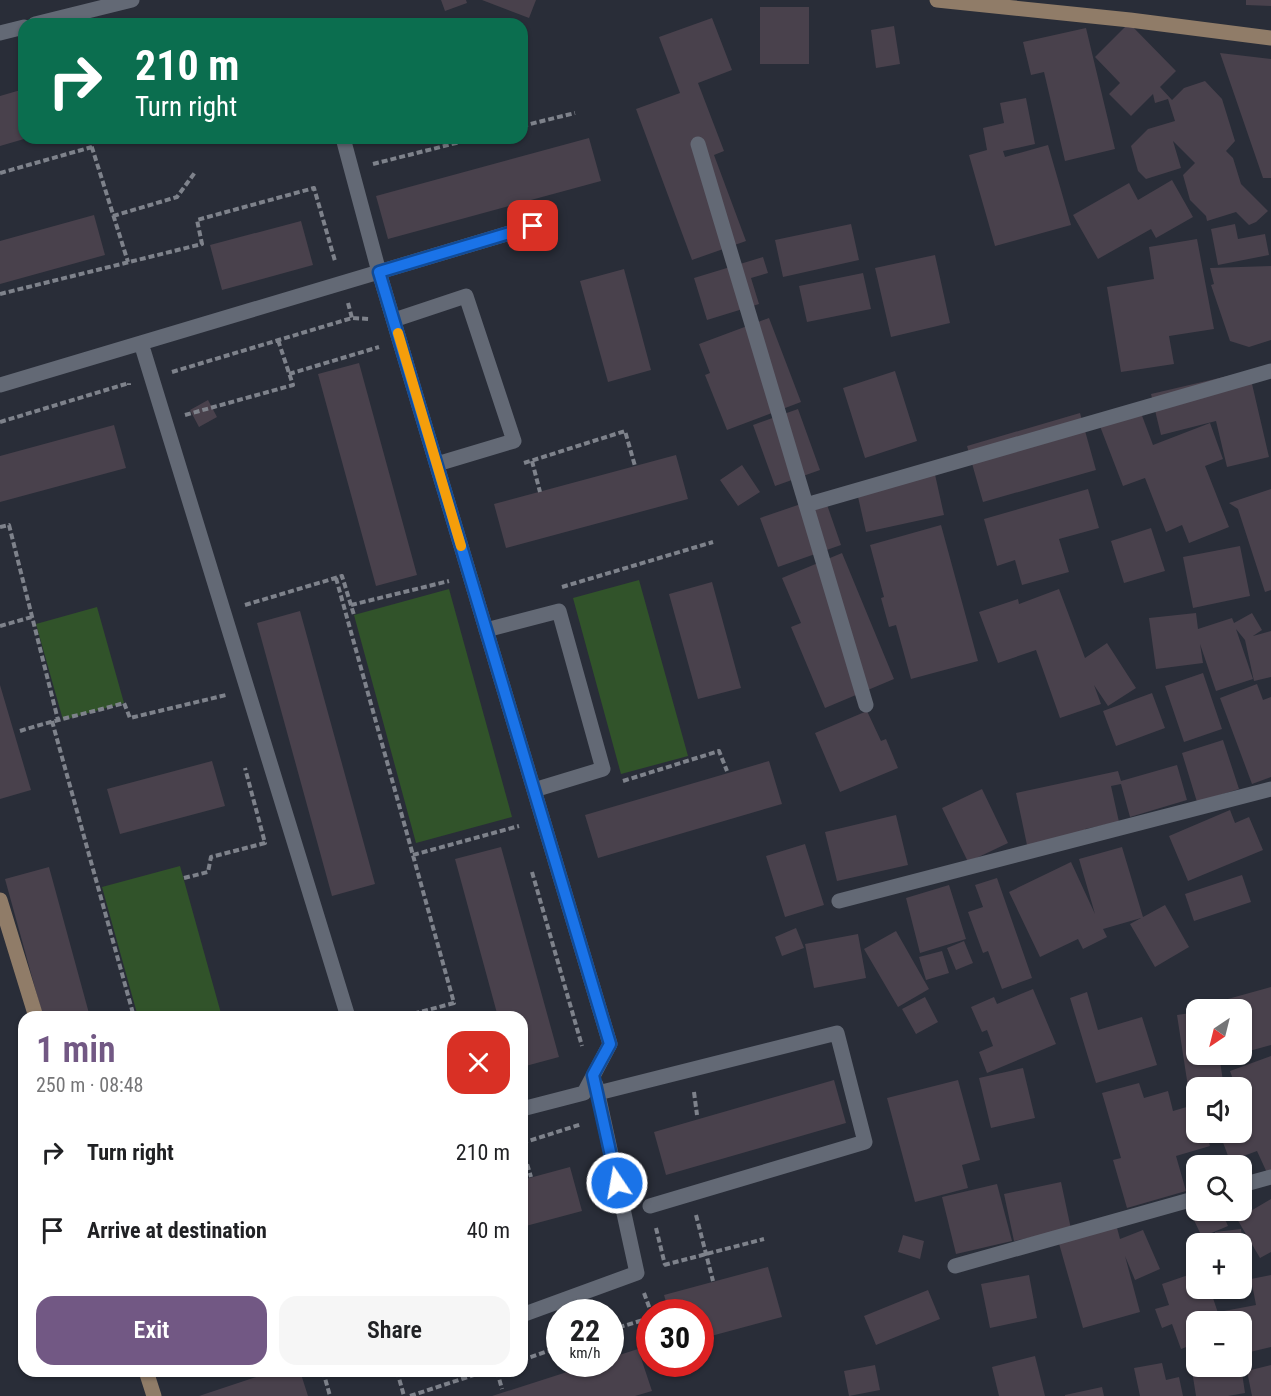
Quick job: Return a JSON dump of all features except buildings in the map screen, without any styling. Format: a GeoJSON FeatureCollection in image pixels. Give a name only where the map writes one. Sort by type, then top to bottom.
{"type":"FeatureCollection","features":[{"type":"Feature","properties":{"kind":"main road"},"geometry":{"type":"LineString","coordinates":[[937,0],[1271,38]]}},
{"type":"Feature","properties":{"kind":"main road"},"geometry":{"type":"LineString","coordinates":[[0,900],[34,1011]]}},
{"type":"Feature","properties":{"kind":"main road"},"geometry":{"type":"LineString","coordinates":[[148,1377],[154,1396]]}},
{"type":"Feature","properties":{"kind":"street"},"geometry":{"type":"LineString","coordinates":[[59,18],[132,0]]}},
{"type":"Feature","properties":{"kind":"street"},"geometry":{"type":"LineString","coordinates":[[0,33],[18,28]]}},
{"type":"Feature","properties":{"kind":"street"},"geometry":{"type":"LineString","coordinates":[[345,144],[379,272],[610,1044],[584,1093],[528,1107]]}},
{"type":"Feature","properties":{"kind":"street"},"geometry":{"type":"LineString","coordinates":[[698,144],[866,705]]}},
{"type":"Feature","properties":{"kind":"street"},"geometry":{"type":"LineString","coordinates":[[0,385],[533,226]]}},
{"type":"Feature","properties":{"kind":"street"},"geometry":{"type":"LineString","coordinates":[[394,320],[466,296],[514,441],[437,464]]}},
{"type":"Feature","properties":{"kind":"street"},"geometry":{"type":"LineString","coordinates":[[141,343],[346,1011]]}},
{"type":"Feature","properties":{"kind":"street"},"geometry":{"type":"LineString","coordinates":[[806,505],[1271,371]]}},
{"type":"Feature","properties":{"kind":"street"},"geometry":{"type":"LineString","coordinates":[[486,630],[559,611],[603,770],[534,790]]}},
{"type":"Feature","properties":{"kind":"street"},"geometry":{"type":"LineString","coordinates":[[839,901],[1271,789]]}},
{"type":"Feature","properties":{"kind":"street"},"geometry":{"type":"LineString","coordinates":[[598,1093],[837,1033],[865,1142],[650,1206]]}},
{"type":"Feature","properties":{"kind":"street"},"geometry":{"type":"LineString","coordinates":[[528,1313],[637,1273],[593,1075]]}},
{"type":"Feature","properties":{"kind":"street"},"geometry":{"type":"LineString","coordinates":[[1252,1182],[1271,1177]]}},
{"type":"Feature","properties":{"kind":"street"},"geometry":{"type":"LineString","coordinates":[[955,1266],[1186,1201]]}},
{"type":"Feature","properties":{"kind":"path"},"geometry":{"type":"LineString","coordinates":[[528,125],[575,113]]}},
{"type":"Feature","properties":{"kind":"path"},"geometry":{"type":"LineString","coordinates":[[91,144],[128,262]]}},
{"type":"Feature","properties":{"kind":"path"},"geometry":{"type":"LineString","coordinates":[[352,170],[453,144]]}},
{"type":"Feature","properties":{"kind":"path"},"geometry":{"type":"LineString","coordinates":[[0,173],[92,147]]}},
{"type":"Feature","properties":{"kind":"path"},"geometry":{"type":"LineString","coordinates":[[113,216],[177,197],[196,171]]}},
{"type":"Feature","properties":{"kind":"path"},"geometry":{"type":"LineString","coordinates":[[0,294],[202,244],[197,220],[314,189],[352,318]]}},
{"type":"Feature","properties":{"kind":"path"},"geometry":{"type":"LineString","coordinates":[[170,373],[352,318],[372,319],[374,328]]}},
{"type":"Feature","properties":{"kind":"path"},"geometry":{"type":"LineString","coordinates":[[289,374],[380,347],[377,338]]}},
{"type":"Feature","properties":{"kind":"path"},"geometry":{"type":"LineString","coordinates":[[181,416],[293,385],[278,340]]}},
{"type":"Feature","properties":{"kind":"path"},"geometry":{"type":"LineString","coordinates":[[0,422],[129,383],[132,394]]}},
{"type":"Feature","properties":{"kind":"path"},"geometry":{"type":"LineString","coordinates":[[522,464],[625,431],[635,466]]}},
{"type":"Feature","properties":{"kind":"path"},"geometry":{"type":"LineString","coordinates":[[514,441],[526,438],[540,492]]}},
{"type":"Feature","properties":{"kind":"path"},"geometry":{"type":"LineString","coordinates":[[0,527],[9,525],[58,720]]}},
{"type":"Feature","properties":{"kind":"path"},"geometry":{"type":"LineString","coordinates":[[553,590],[713,542]]}},
{"type":"Feature","properties":{"kind":"path"},"geometry":{"type":"LineString","coordinates":[[351,605],[449,581],[446,570]]}},
{"type":"Feature","properties":{"kind":"path"},"geometry":{"type":"LineString","coordinates":[[236,608],[342,576],[354,615]]}},
{"type":"Feature","properties":{"kind":"path"},"geometry":{"type":"LineString","coordinates":[[336,578],[454,1003],[424,1011]]}},
{"type":"Feature","properties":{"kind":"path"},"geometry":{"type":"LineString","coordinates":[[0,626],[32,617]]}},
{"type":"Feature","properties":{"kind":"path"},"geometry":{"type":"LineString","coordinates":[[20,731],[124,704],[130,718],[226,695],[229,706]]}},
{"type":"Feature","properties":{"kind":"path"},"geometry":{"type":"LineString","coordinates":[[52,721],[132,1011]]}},
{"type":"Feature","properties":{"kind":"path"},"geometry":{"type":"LineString","coordinates":[[620,782],[719,751],[727,771]]}},
{"type":"Feature","properties":{"kind":"path"},"geometry":{"type":"LineString","coordinates":[[184,878],[208,872],[211,857],[265,843],[244,763]]}},
{"type":"Feature","properties":{"kind":"path"},"geometry":{"type":"LineString","coordinates":[[412,855],[519,826],[522,837]]}},
{"type":"Feature","properties":{"kind":"path"},"geometry":{"type":"LineString","coordinates":[[532,870],[583,1050]]}},
{"type":"Feature","properties":{"kind":"path"},"geometry":{"type":"LineString","coordinates":[[683,1095],[704,1089]]}},
{"type":"Feature","properties":{"kind":"path"},"geometry":{"type":"LineString","coordinates":[[694,1092],[697,1115]]}},
{"type":"Feature","properties":{"kind":"path"},"geometry":{"type":"LineString","coordinates":[[528,1167],[531,1177]]}},
{"type":"Feature","properties":{"kind":"path"},"geometry":{"type":"LineString","coordinates":[[690,1194],[713,1281]]}},
{"type":"Feature","properties":{"kind":"path"},"geometry":{"type":"LineString","coordinates":[[650,1206],[665,1265]]}},
{"type":"Feature","properties":{"kind":"path"},"geometry":{"type":"LineString","coordinates":[[637,1273],[764,1239]]}},
{"type":"Feature","properties":{"kind":"path"},"geometry":{"type":"LineString","coordinates":[[528,1358],[546,1352]]}},
{"type":"Feature","properties":{"kind":"path"},"geometry":{"type":"LineString","coordinates":[[325,1377],[330,1396]]}},
{"type":"Feature","properties":{"kind":"path"},"geometry":{"type":"LineString","coordinates":[[398,1377],[404,1396]]}},
{"type":"Feature","properties":{"kind":"path"},"geometry":{"type":"LineString","coordinates":[[410,1396],[462,1377]]}},
{"type":"Feature","properties":{"kind":"path"},"geometry":{"type":"LineString","coordinates":[[499,1377],[502,1389]]}},
{"type":"Feature","properties":{"kind":"green space"},"geometry":{"type":"Polygon","coordinates":[[[639,580],[688,756],[621,774],[573,598],[639,580]]]}},
{"type":"Feature","properties":{"kind":"green space"},"geometry":{"type":"Polygon","coordinates":[[[449,589],[512,817],[416,843],[354,615],[449,589]]]}},
{"type":"Feature","properties":{"kind":"green space"},"geometry":{"type":"Polygon","coordinates":[[[97,607],[124,703],[63,720],[36,624],[97,607]]]}},
{"type":"Feature","properties":{"kind":"green space"},"geometry":{"type":"Polygon","coordinates":[[[180,866],[220,1011],[136,1011],[102,887],[180,866]]]}},
{"type":"Feature","properties":{"kind":"slow traffic"},"geometry":{"type":"LineString","coordinates":[[398,333],[461,546]]}},
{"type":"Feature","properties":{"kind":"route"},"geometry":{"type":"LineString","coordinates":[[533,226],[379,272],[610,1044],[593,1075],[617,1183]]}}]}
